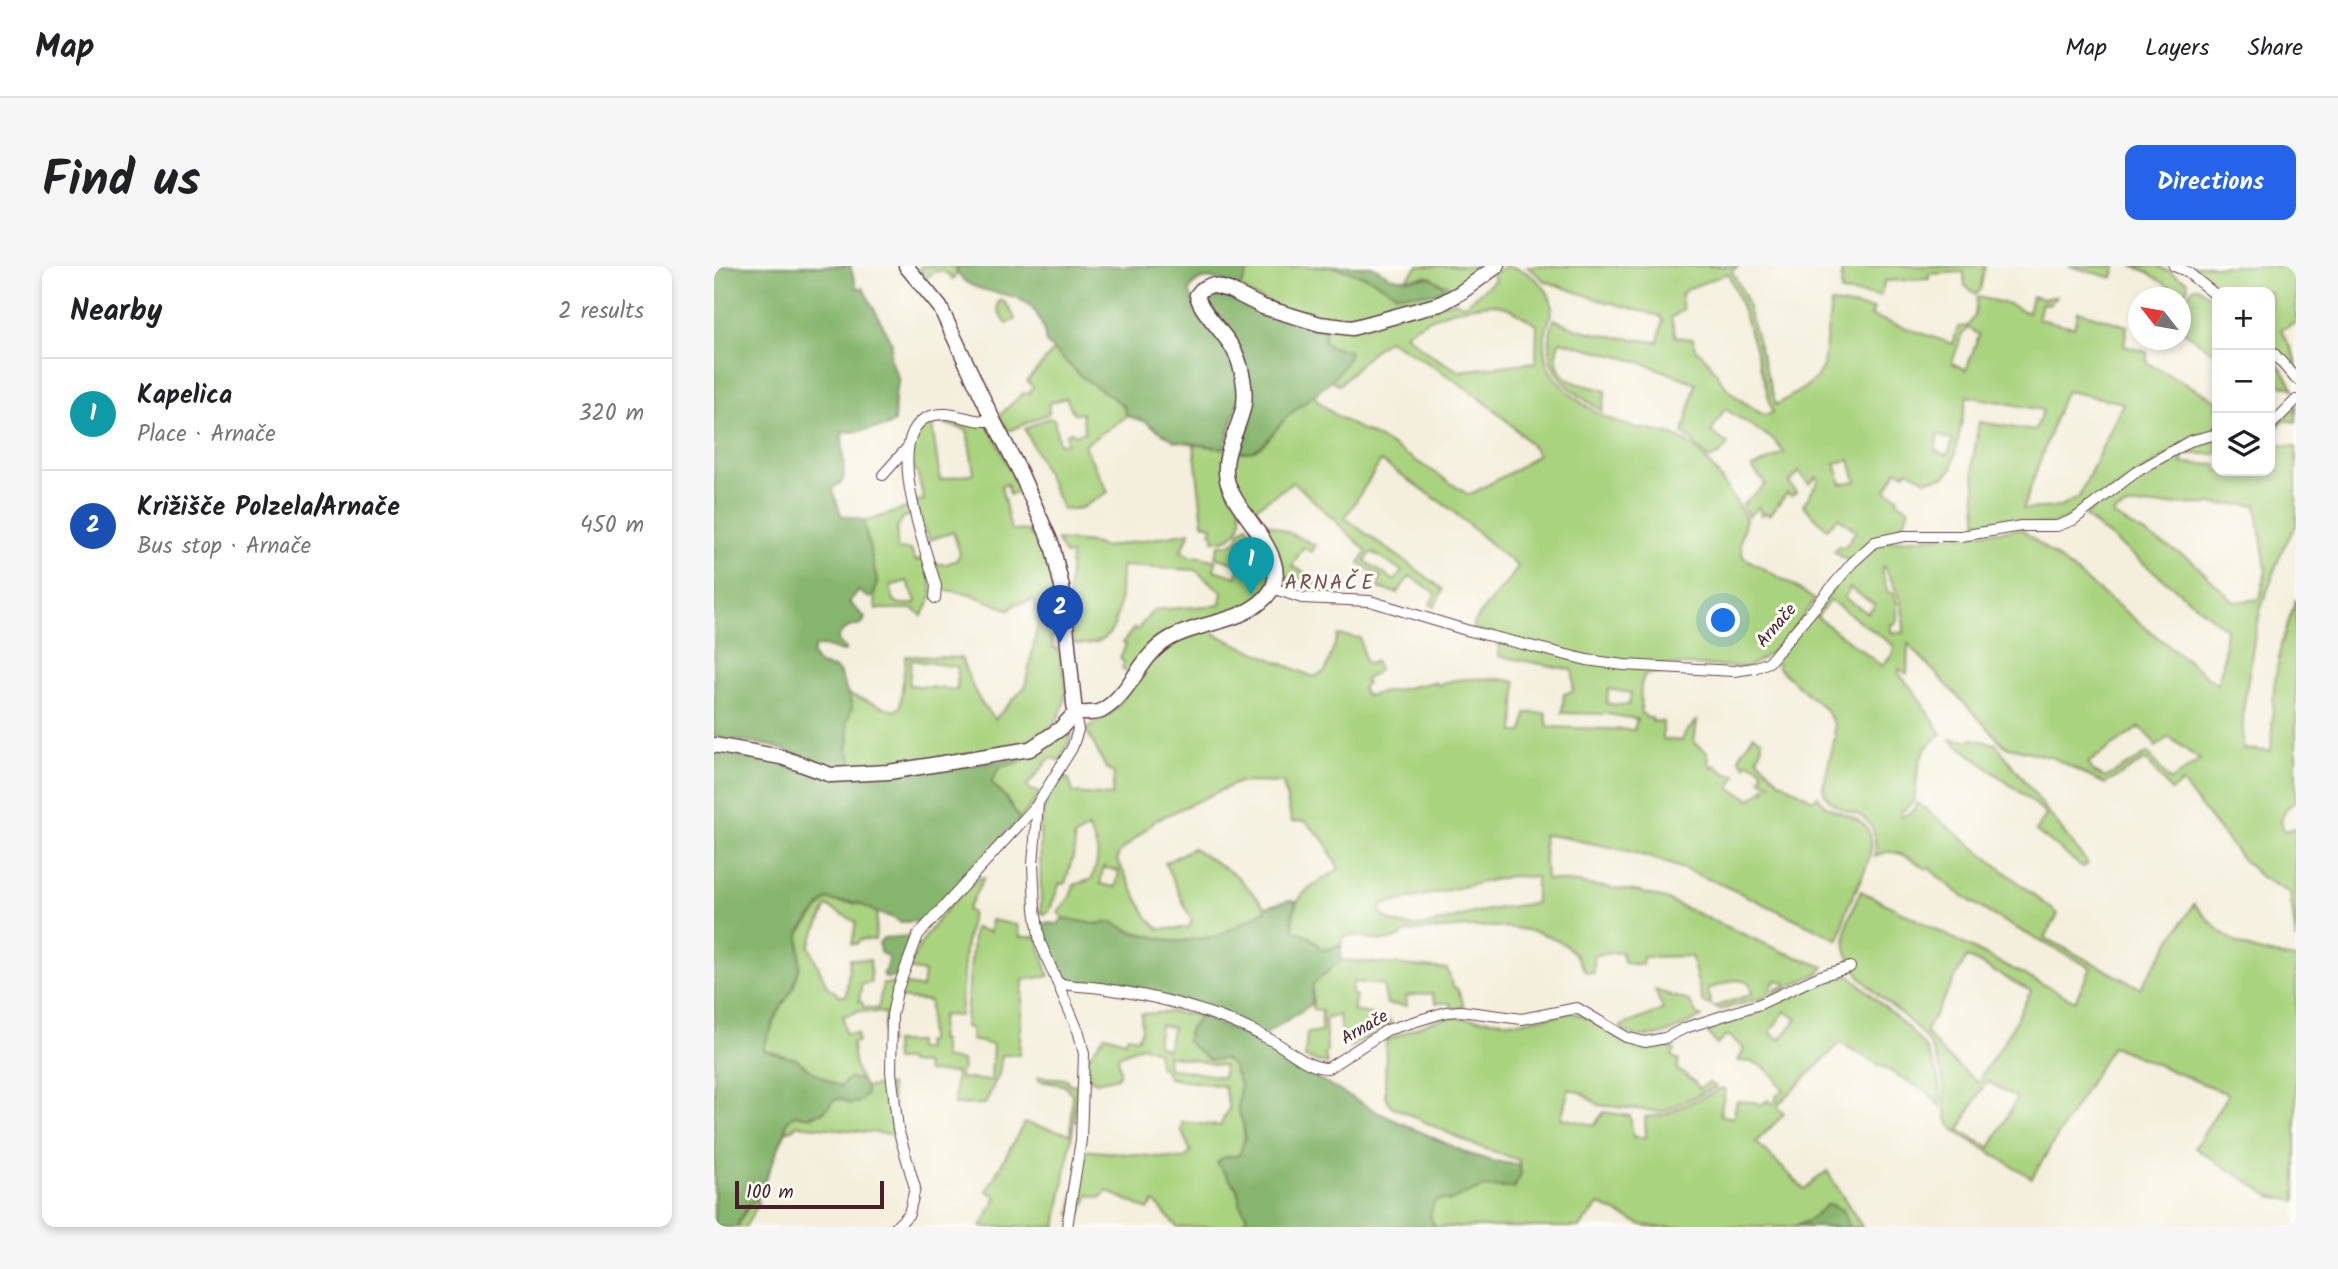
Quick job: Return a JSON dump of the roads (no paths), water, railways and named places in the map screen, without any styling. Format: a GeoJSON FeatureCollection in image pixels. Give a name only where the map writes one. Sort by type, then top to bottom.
{"type":"FeatureCollection","features":[{"type":"Feature","properties":{"kind":"street"},"geometry":{"type":"LineString","coordinates":[[896,1227],[909,1214],[915,1188],[898,1129],[891,1072],[892,1015],[897,991],[918,935],[1038,803],[1072,748],[1078,730],[1062,587],[1052,545],[1020,472],[940,307],[906,266]]}},
{"type":"Feature","properties":{"kind":"street"},"geometry":{"type":"LineString","coordinates":[[714,745],[781,757],[831,775],[889,772],[1030,749],[1060,729],[1074,713],[1099,712],[1119,697],[1147,657],[1170,638],[1236,616],[1267,597],[1277,573],[1270,551],[1227,482],[1226,464],[1244,405],[1244,383],[1226,336],[1199,303],[1197,295],[1202,289],[1211,285],[1264,307],[1320,324],[1352,328],[1440,303],[1460,293],[1497,266]]}},
{"type":"Feature","properties":{"kind":"street"},"geometry":{"type":"LineString","coordinates":[[2174,266],[2186,271],[2212,292]]}},
{"type":"Feature","properties":{"kind":"street"},"geometry":{"type":"LineString","coordinates":[[2271,350],[2295,378]]}},
{"type":"Feature","properties":{"kind":"street"},"geometry":{"type":"LineString","coordinates":[[2275,421],[2296,400]]}},
{"type":"Feature","properties":{"kind":"street"},"geometry":{"type":"LineString","coordinates":[[935,598],[936,586],[906,464],[911,433],[928,417],[954,414],[981,421],[993,420]]}},
{"type":"Feature","properties":{"kind":"street","name":"Arnače"},"geometry":{"type":"LineString","coordinates":[[1272,588],[1302,598],[1370,601],[1466,630],[1587,660],[1624,665],[1744,670],[1769,662],[1852,563],[1875,542],[1904,536],[1961,536],[2021,526],[2057,526],[2073,520],[2136,472],[2190,441],[2212,435]]}},
{"type":"Feature","properties":{"kind":"street"},"geometry":{"type":"LineString","coordinates":[[883,475],[907,448]]}},
{"type":"Feature","properties":{"kind":"street"},"geometry":{"type":"LineString","coordinates":[[899,479],[906,464]]}},
{"type":"Feature","properties":{"kind":"street"},"geometry":{"type":"LineString","coordinates":[[1038,803],[1033,864],[1040,942],[1079,1033],[1084,1054],[1081,1140],[1067,1227]]}},
{"type":"Feature","properties":{"kind":"street","name":"Arnače"},"geometry":{"type":"LineString","coordinates":[[1058,983],[1080,988],[1105,988],[1195,1007],[1270,1039],[1317,1068],[1328,1068],[1387,1030],[1446,1012],[1461,1011],[1522,1019],[1577,1008],[1626,1037],[1646,1042],[1665,1038],[1685,1028],[1760,1004],[1819,976],[1850,967]]}},
{"type":"Feature","properties":{"kind":"place","name":"Kapelica"},"geometry":{"type":"Point","coordinates":[1251,595]}},
{"type":"Feature","properties":{"kind":"place","name":"Križišče Polzela/Arnače"},"geometry":{"type":"Point","coordinates":[1060,643]}},
{"type":"Feature","properties":{"kind":"district","name":"ARNAČE"},"geometry":{"type":"Point","coordinates":[1330,583]}}]}
